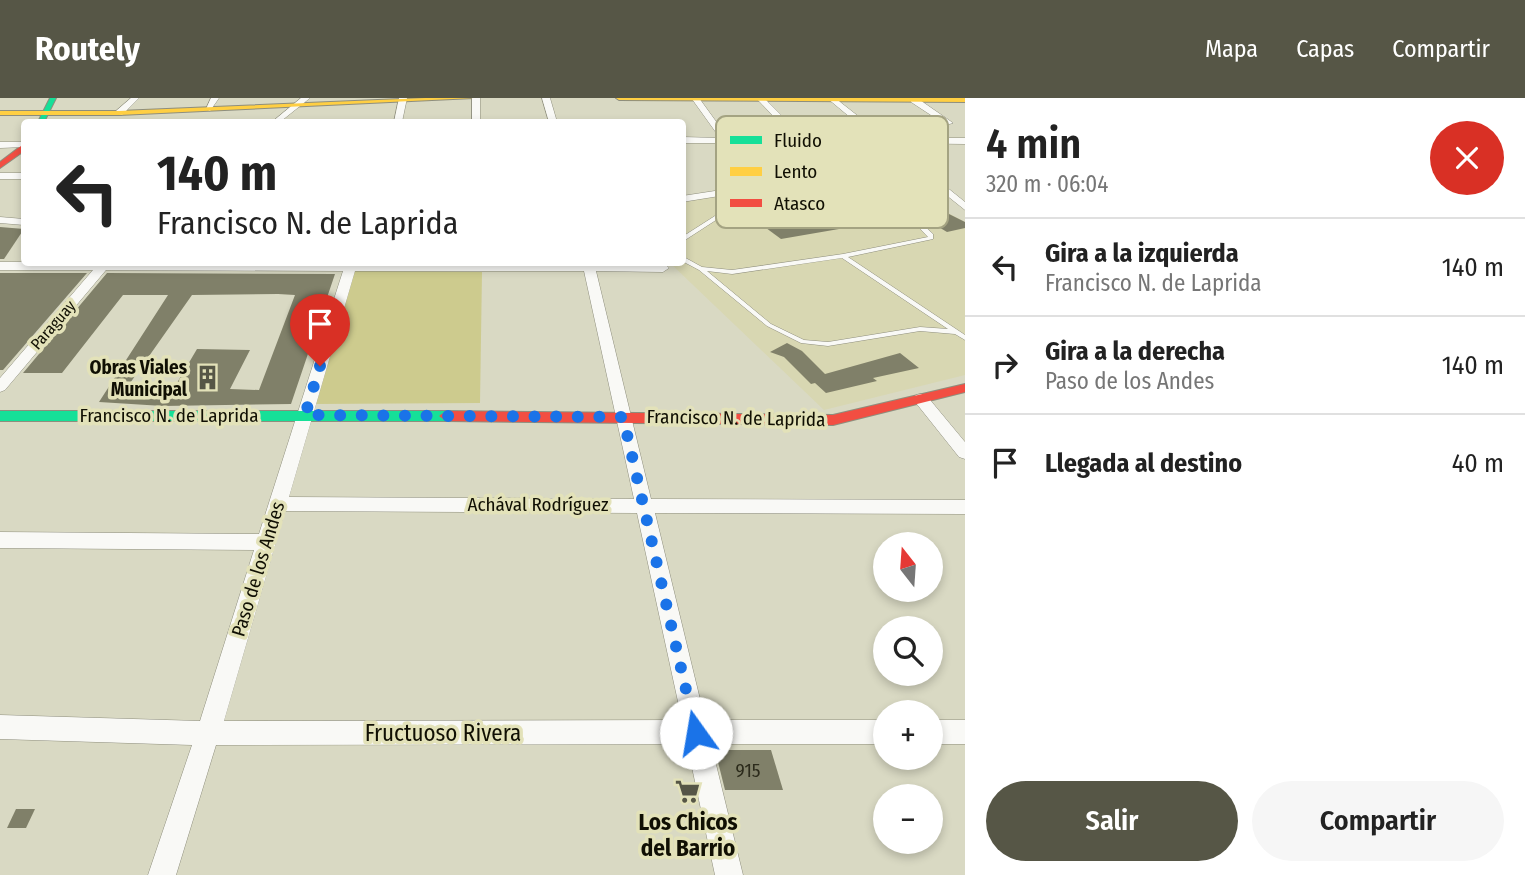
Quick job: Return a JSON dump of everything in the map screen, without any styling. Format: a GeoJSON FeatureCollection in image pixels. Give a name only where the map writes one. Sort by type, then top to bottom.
{"type":"FeatureCollection","features":[{"type":"Feature","properties":{"kind":"main road"},"geometry":{"type":"LineString","coordinates":[[0,112],[120,111],[212,105],[473,98]]}},
{"type":"Feature","properties":{"kind":"main road"},"geometry":{"type":"LineString","coordinates":[[619,98],[965,100]]}},
{"type":"Feature","properties":{"kind":"main road"},"geometry":{"type":"LineString","coordinates":[[0,166],[21,148]]}},
{"type":"Feature","properties":{"kind":"main road","name":"Francisco N. de Laprida"},"geometry":{"type":"LineString","coordinates":[[0,416],[305,415],[833,420],[965,388]]}},
{"type":"Feature","properties":{"kind":"street"},"geometry":{"type":"LineString","coordinates":[[120,111],[135,98]]}},
{"type":"Feature","properties":{"kind":"street"},"geometry":{"type":"LineString","coordinates":[[473,98],[476,119]]}},
{"type":"Feature","properties":{"kind":"street"},"geometry":{"type":"LineString","coordinates":[[399,119],[402,99]]}},
{"type":"Feature","properties":{"kind":"street"},"geometry":{"type":"LineString","coordinates":[[549,99],[552,119]]}},
{"type":"Feature","properties":{"kind":"street"},"geometry":{"type":"LineString","coordinates":[[695,99],[716,127]]}},
{"type":"Feature","properties":{"kind":"street"},"geometry":{"type":"LineString","coordinates":[[761,99],[777,116]]}},
{"type":"Feature","properties":{"kind":"street"},"geometry":{"type":"LineString","coordinates":[[832,99],[853,116]]}},
{"type":"Feature","properties":{"kind":"street"},"geometry":{"type":"LineString","coordinates":[[914,100],[939,116]]}},
{"type":"Feature","properties":{"kind":"street"},"geometry":{"type":"LineString","coordinates":[[280,119],[302,102]]}},
{"type":"Feature","properties":{"kind":"street"},"geometry":{"type":"LineString","coordinates":[[686,140],[716,140]]}},
{"type":"Feature","properties":{"kind":"street"},"geometry":{"type":"LineString","coordinates":[[0,145],[21,146]]}},
{"type":"Feature","properties":{"kind":"street"},"geometry":{"type":"LineString","coordinates":[[0,176],[21,176]]}},
{"type":"Feature","properties":{"kind":"street"},"geometry":{"type":"LineString","coordinates":[[948,193],[965,207]]}},
{"type":"Feature","properties":{"kind":"street"},"geometry":{"type":"LineString","coordinates":[[686,198],[716,194]]}},
{"type":"Feature","properties":{"kind":"street"},"geometry":{"type":"LineString","coordinates":[[0,220],[21,222]]}},
{"type":"Feature","properties":{"kind":"street"},"geometry":{"type":"LineString","coordinates":[[0,266],[21,266]]}},
{"type":"Feature","properties":{"kind":"street","name":"Paraguay"},"geometry":{"type":"LineString","coordinates":[[0,387],[102,266]]}},
{"type":"Feature","properties":{"kind":"street","name":"Paso de los Andes"},"geometry":{"type":"LineString","coordinates":[[162,875],[351,266]]}},
{"type":"Feature","properties":{"kind":"street"},"geometry":{"type":"LineString","coordinates":[[589,266],[729,875]]}},
{"type":"Feature","properties":{"kind":"street"},"geometry":{"type":"LineString","coordinates":[[614,266],[663,268]]}},
{"type":"Feature","properties":{"kind":"street"},"geometry":{"type":"LineString","coordinates":[[921,399],[965,453]]}},
{"type":"Feature","properties":{"kind":"street","name":"Achával Rodríguez"},"geometry":{"type":"LineString","coordinates":[[278,504],[965,507]]}},
{"type":"Feature","properties":{"kind":"street"},"geometry":{"type":"LineString","coordinates":[[0,540],[266,542]]}},
{"type":"Feature","properties":{"kind":"street","name":"Fructuoso Rivera"},"geometry":{"type":"LineString","coordinates":[[0,727],[208,733],[873,732]]}},
{"type":"Feature","properties":{"kind":"street"},"geometry":{"type":"LineString","coordinates":[[943,732],[965,732]]}},
{"type":"Feature","properties":{"kind":"lane"},"geometry":{"type":"LineString","coordinates":[[686,237],[716,218]]}},
{"type":"Feature","properties":{"kind":"lane"},"geometry":{"type":"LineString","coordinates":[[701,269],[732,272],[842,256],[931,238],[923,228]]}},
{"type":"Feature","properties":{"kind":"lane"},"geometry":{"type":"LineString","coordinates":[[842,256],[965,338]]}},
{"type":"Feature","properties":{"kind":"lane"},"geometry":{"type":"LineString","coordinates":[[686,260],[701,269],[769,325],[816,345],[920,329],[956,332]]}},
{"type":"Feature","properties":{"kind":"shaded area"},"geometry":{"type":"Polygon","coordinates":[[[716,196],[716,228],[948,228],[948,213],[965,222],[965,375],[824,410],[673,266],[686,266],[686,201],[716,196]]]}},
{"type":"Feature","properties":{"kind":"shaded area"},"geometry":{"type":"Polygon","coordinates":[[[353,271],[482,272],[480,403],[314,404],[353,271]]]}},
{"type":"Feature","properties":{"kind":"building"},"geometry":{"type":"Polygon","coordinates":[[[948,214],[965,222],[965,228],[947,232],[940,228],[948,228],[948,214]]]}},
{"type":"Feature","properties":{"kind":"building"},"geometry":{"type":"Polygon","coordinates":[[[0,227],[21,229],[21,234],[4,259],[0,259],[0,227]]]}},
{"type":"Feature","properties":{"kind":"building"},"geometry":{"type":"Polygon","coordinates":[[[766,228],[839,229],[781,239],[766,228]]]}},
{"type":"Feature","properties":{"kind":"building"},"geometry":{"type":"Polygon","coordinates":[[[0,273],[87,273],[3,370],[0,370],[0,273]]]}},
{"type":"Feature","properties":{"kind":"building"},"geometry":{"type":"Polygon","coordinates":[[[107,273],[335,274],[291,404],[163,406],[99,402],[168,295],[123,295],[62,373],[23,373],[107,273]],[[192,295],[128,386],[174,388],[197,349],[250,350],[230,389],[259,390],[295,295],[192,295]]]}},
{"type":"Feature","properties":{"kind":"building"},"geometry":{"type":"Polygon","coordinates":[[[787,343],[802,351],[825,374],[900,353],[919,368],[873,378],[877,381],[826,393],[815,383],[811,384],[784,357],[770,352],[787,343]]]}},
{"type":"Feature","properties":{"kind":"building"},"geometry":{"type":"Polygon","coordinates":[[[715,750],[771,750],[783,790],[725,790],[715,750]]]}},
{"type":"Feature","properties":{"kind":"building"},"geometry":{"type":"Polygon","coordinates":[[[16,809],[35,809],[26,828],[7,828],[16,809]]]}},
{"type":"Feature","properties":{"kind":"traffic: fast"},"geometry":{"type":"LineString","coordinates":[[42,119],[53,98]]}},
{"type":"Feature","properties":{"kind":"traffic: fast"},"geometry":{"type":"LineString","coordinates":[[547,101],[555,98]]}},
{"type":"Feature","properties":{"kind":"traffic: fast"},"geometry":{"type":"LineString","coordinates":[[0,416],[446,416]]}},
{"type":"Feature","properties":{"kind":"traffic: slow"},"geometry":{"type":"LineString","coordinates":[[0,113],[119,113],[471,98]]}},
{"type":"Feature","properties":{"kind":"traffic: slow"},"geometry":{"type":"LineString","coordinates":[[619,98],[965,100]]}},
{"type":"Feature","properties":{"kind":"traffic: jam"},"geometry":{"type":"LineString","coordinates":[[0,166],[21,150]]}},
{"type":"Feature","properties":{"kind":"traffic: jam"},"geometry":{"type":"LineString","coordinates":[[446,416],[833,420],[965,388]]}},
{"type":"Feature","properties":{"kind":"place","name":"Obras Viales Municipal"},"geometry":{"type":"Point","coordinates":[207,378]}},
{"type":"Feature","properties":{"kind":"place","name":"Los Chicos del Barrio"},"geometry":{"type":"Point","coordinates":[688,792]}},
{"type":"Feature","properties":{"kind":"route"},"geometry":{"type":"LineString","coordinates":[[320,366],[305,415],[623,417],[696,733]]}}]}
